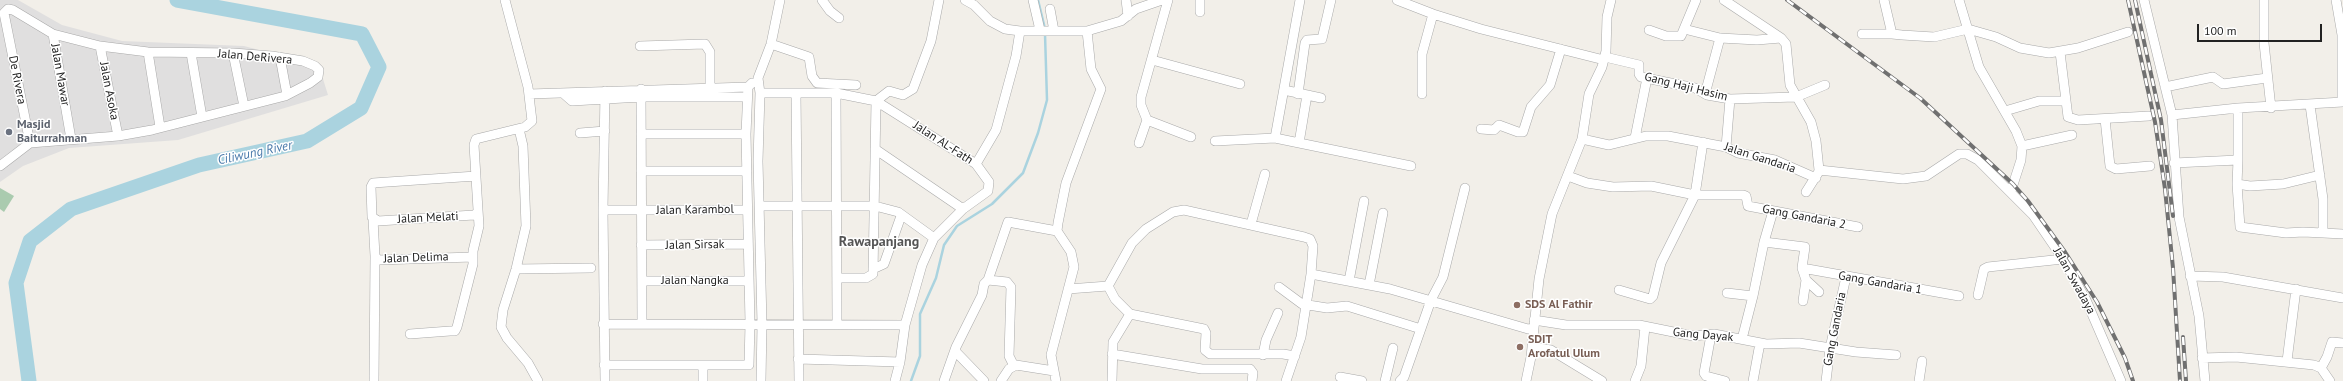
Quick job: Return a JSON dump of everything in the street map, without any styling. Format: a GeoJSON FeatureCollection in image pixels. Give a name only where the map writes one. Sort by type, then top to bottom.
{"type":"FeatureCollection","features":[{"type":"Feature","properties":{"kind":"street"},"geometry":{"type":"LineString","coordinates":[[410,334],[455,331],[457,327],[479,226],[477,213],[476,139],[529,126],[532,121],[529,94],[505,0]]}},
{"type":"Feature","properties":{"kind":"street"},"geometry":{"type":"LineString","coordinates":[[761,381],[756,323],[748,281],[746,97],[748,87],[758,78],[771,44],[780,0]]}},
{"type":"Feature","properties":{"kind":"street"},"geometry":{"type":"LineString","coordinates":[[822,0],[830,11],[839,18]]}},
{"type":"Feature","properties":{"kind":"street"},"geometry":{"type":"LineString","coordinates":[[837,278],[866,278],[873,274],[876,101],[888,91],[903,95],[913,89],[931,41],[939,0]]}},
{"type":"Feature","properties":{"kind":"street"},"geometry":{"type":"LineString","coordinates":[[965,0],[974,5],[990,21],[1005,29],[1020,31],[1087,31],[1121,21],[1136,9],[1151,1],[1162,0]]}},
{"type":"Feature","properties":{"kind":"street"},"geometry":{"type":"LineString","coordinates":[[1033,0],[1046,30]]}},
{"type":"Feature","properties":{"kind":"street"},"geometry":{"type":"LineString","coordinates":[[1126,0],[1128,16]]}},
{"type":"Feature","properties":{"kind":"street"},"geometry":{"type":"LineString","coordinates":[[1168,0],[1141,98],[1142,111],[1147,120],[1191,137]]}},
{"type":"Feature","properties":{"kind":"street"},"geometry":{"type":"LineString","coordinates":[[1200,0],[1200,12]]}},
{"type":"Feature","properties":{"kind":"street"},"geometry":{"type":"LineString","coordinates":[[1275,138],[1300,0]]}},
{"type":"Feature","properties":{"kind":"street"},"geometry":{"type":"LineString","coordinates":[[1299,143],[1305,44],[1307,40],[1322,39],[1331,0]]}},
{"type":"Feature","properties":{"kind":"street"},"geometry":{"type":"LineString","coordinates":[[1397,0],[1422,5],[1433,14],[1562,49],[1604,58]]}},
{"type":"Feature","properties":{"kind":"street"},"geometry":{"type":"LineString","coordinates":[[1526,381],[1532,347],[1539,280],[1552,214],[1582,139],[1589,94],[1604,58],[1607,17],[1611,0]]}},
{"type":"Feature","properties":{"kind":"street"},"geometry":{"type":"LineString","coordinates":[[1649,30],[1666,36],[1679,37],[1684,29],[1696,0]]}},
{"type":"Feature","properties":{"kind":"street"},"geometry":{"type":"LineString","coordinates":[[1724,0],[1781,38],[1786,44],[1790,86],[1811,122],[1816,141],[1818,174],[1806,192]]}},
{"type":"Feature","properties":{"kind":"street"},"geometry":{"type":"LineString","coordinates":[[1884,0],[1892,34]]}},
{"type":"Feature","properties":{"kind":"street"},"geometry":{"type":"LineString","coordinates":[[1959,0],[1983,75],[2005,111],[2022,146],[2021,160],[2011,191]]}},
{"type":"Feature","properties":{"kind":"street"},"geometry":{"type":"LineString","coordinates":[[2144,0],[2172,115],[2174,163],[2183,241],[2199,316],[2205,381]]}},
{"type":"Feature","properties":{"kind":"street"},"geometry":{"type":"LineString","coordinates":[[2264,0],[2263,11],[2267,78],[2271,108]]}},
{"type":"Feature","properties":{"kind":"street"},"geometry":{"type":"LineString","coordinates":[[2172,115],[2238,108],[2271,108],[2342,102],[2342,35],[2336,0]]}},
{"type":"Feature","properties":{"kind":"street","name":"De Rivera"},"geometry":{"type":"LineString","coordinates":[[12,10],[8,9],[4,12],[30,143]]}},
{"type":"Feature","properties":{"kind":"street"},"geometry":{"type":"LineString","coordinates":[[1046,30],[1050,9]]}},
{"type":"Feature","properties":{"kind":"street","name":"Jalan DeRivera"},"geometry":{"type":"LineString","coordinates":[[12,10],[53,34],[100,46],[148,52],[233,53],[280,57],[303,61],[315,66],[319,70],[318,76],[310,83],[287,94],[202,117],[118,136],[30,143]]}},
{"type":"Feature","properties":{"kind":"street"},"geometry":{"type":"LineString","coordinates":[[1422,94],[1422,54],[1433,14]]}},
{"type":"Feature","properties":{"kind":"street"},"geometry":{"type":"LineString","coordinates":[[1684,29],[1720,38],[1757,40],[1781,38]]}},
{"type":"Feature","properties":{"kind":"street"},"geometry":{"type":"LineString","coordinates":[[1862,34],[1892,34],[1930,37],[1968,29],[1996,37],[2031,50],[2060,52],[2128,32]]}},
{"type":"Feature","properties":{"kind":"street"},"geometry":{"type":"LineString","coordinates":[[976,164],[996,130],[1016,56],[1020,31]]}},
{"type":"Feature","properties":{"kind":"street"},"geometry":{"type":"LineString","coordinates":[[1057,232],[1066,183],[1101,89],[1091,69],[1087,31]]}},
{"type":"Feature","properties":{"kind":"street","name":"Jalan Mawar"},"geometry":{"type":"LineString","coordinates":[[53,34],[71,139]]}},
{"type":"Feature","properties":{"kind":"street"},"geometry":{"type":"LineString","coordinates":[[1705,94],[1720,38]]}},
{"type":"Feature","properties":{"kind":"street"},"geometry":{"type":"LineString","coordinates":[[640,46],[705,44],[710,52],[710,87]]}},
{"type":"Feature","properties":{"kind":"street"},"geometry":{"type":"LineString","coordinates":[[771,44],[809,57],[812,76],[817,83],[856,85]]}},
{"type":"Feature","properties":{"kind":"street","name":"Jalan Asoka"},"geometry":{"type":"LineString","coordinates":[[100,46],[118,136]]}},
{"type":"Feature","properties":{"kind":"street"},"geometry":{"type":"LineString","coordinates":[[1481,129],[1494,130],[1499,125],[1518,132],[1523,132],[1531,106],[1550,85],[1562,49]]}},
{"type":"Feature","properties":{"kind":"street"},"geometry":{"type":"LineString","coordinates":[[148,52],[160,127]]}},
{"type":"Feature","properties":{"kind":"street"},"geometry":{"type":"LineString","coordinates":[[2060,52],[2066,113],[2072,119],[2105,119],[2149,116]]}},
{"type":"Feature","properties":{"kind":"street"},"geometry":{"type":"LineString","coordinates":[[192,53],[202,117]]}},
{"type":"Feature","properties":{"kind":"street"},"geometry":{"type":"LineString","coordinates":[[233,53],[244,106]]}},
{"type":"Feature","properties":{"kind":"street"},"geometry":{"type":"LineString","coordinates":[[280,57],[287,94]]}},
{"type":"Feature","properties":{"kind":"street","name":"Gang Haji Hasim"},"geometry":{"type":"LineString","coordinates":[[1604,58],[1639,65],[1640,76],[1695,88],[1705,94],[1730,99],[1796,97]]}},
{"type":"Feature","properties":{"kind":"street"},"geometry":{"type":"LineString","coordinates":[[1152,60],[1240,84]]}},
{"type":"Feature","properties":{"kind":"street"},"geometry":{"type":"LineString","coordinates":[[604,365],[749,365],[756,323],[760,206],[758,161],[760,93],[758,78]]}},
{"type":"Feature","properties":{"kind":"street"},"geometry":{"type":"LineString","coordinates":[[1635,138],[1647,78]]}},
{"type":"Feature","properties":{"kind":"street"},"geometry":{"type":"LineString","coordinates":[[2165,87],[2212,78],[2223,84],[2267,78]]}},
{"type":"Feature","properties":{"kind":"street"},"geometry":{"type":"LineString","coordinates":[[1796,97],[1825,85]]}},
{"type":"Feature","properties":{"kind":"street"},"geometry":{"type":"LineString","coordinates":[[529,94],[564,94],[572,101],[605,95],[710,87],[748,87]]}},
{"type":"Feature","properties":{"kind":"street"},"geometry":{"type":"LineString","coordinates":[[1284,92],[1321,98]]}},
{"type":"Feature","properties":{"kind":"street"},"geometry":{"type":"LineString","coordinates":[[641,93],[746,97]]}},
{"type":"Feature","properties":{"kind":"street"},"geometry":{"type":"LineString","coordinates":[[641,93],[642,324]]}},
{"type":"Feature","properties":{"kind":"street","name":"Jalan AL-Fath"},"geometry":{"type":"LineString","coordinates":[[760,93],[836,93],[876,101],[976,164],[989,182],[990,188],[963,209],[934,238],[922,265],[905,324],[900,362],[895,381]]}},
{"type":"Feature","properties":{"kind":"street"},"geometry":{"type":"LineString","coordinates":[[796,93],[799,381]]}},
{"type":"Feature","properties":{"kind":"street"},"geometry":{"type":"LineString","coordinates":[[836,93],[837,323]]}},
{"type":"Feature","properties":{"kind":"street"},"geometry":{"type":"LineString","coordinates":[[605,95],[603,210],[603,324],[605,381]]}},
{"type":"Feature","properties":{"kind":"street"},"geometry":{"type":"LineString","coordinates":[[1726,147],[1730,99]]}},
{"type":"Feature","properties":{"kind":"street"},"geometry":{"type":"LineString","coordinates":[[2005,111],[2039,101],[2065,100]]}},
{"type":"Feature","properties":{"kind":"street"},"geometry":{"type":"LineString","coordinates":[[2310,105],[2320,175],[2323,233]]}},
{"type":"Feature","properties":{"kind":"street"},"geometry":{"type":"LineString","coordinates":[[2238,108],[2237,184],[2240,227],[2286,233],[2343,234]]}},
{"type":"Feature","properties":{"kind":"street"},"geometry":{"type":"LineString","coordinates":[[2105,119],[2110,166],[2116,169],[2150,166]]}},
{"type":"Feature","properties":{"kind":"street"},"geometry":{"type":"LineString","coordinates":[[1140,143],[1147,120]]}},
{"type":"Feature","properties":{"kind":"street"},"geometry":{"type":"LineString","coordinates":[[519,129],[523,146],[526,226],[516,269],[503,310],[501,327],[507,338],[528,363],[538,381]]}},
{"type":"Feature","properties":{"kind":"street"},"geometry":{"type":"LineString","coordinates":[[580,133],[605,131]]}},
{"type":"Feature","properties":{"kind":"street"},"geometry":{"type":"LineString","coordinates":[[641,134],[746,134]]}},
{"type":"Feature","properties":{"kind":"street"},"geometry":{"type":"LineString","coordinates":[[2022,146],[2072,135]]}},
{"type":"Feature","properties":{"kind":"street"},"geometry":{"type":"LineString","coordinates":[[1582,139],[1609,145],[1635,138],[1668,136],[1703,142],[1695,195],[1661,263],[1654,296],[1650,299],[1619,290]]}},
{"type":"Feature","properties":{"kind":"street"},"geometry":{"type":"LineString","coordinates":[[1214,141],[1275,138],[1411,166]]}},
{"type":"Feature","properties":{"kind":"street","name":"Jalan Gandaria"},"geometry":{"type":"LineString","coordinates":[[1703,142],[1726,147],[1738,152],[1775,160],[1818,174],[1892,179],[1926,176],[1942,167],[1953,157],[1967,154],[1978,160],[2011,191]]}},
{"type":"Feature","properties":{"kind":"street"},"geometry":{"type":"LineString","coordinates":[[0,166],[30,143]]}},
{"type":"Feature","properties":{"kind":"street"},"geometry":{"type":"LineString","coordinates":[[875,149],[963,209]]}},
{"type":"Feature","properties":{"kind":"street"},"geometry":{"type":"LineString","coordinates":[[2174,163],[2238,160]]}},
{"type":"Feature","properties":{"kind":"street"},"geometry":{"type":"LineString","coordinates":[[642,171],[747,167],[758,161]]}},
{"type":"Feature","properties":{"kind":"street"},"geometry":{"type":"LineString","coordinates":[[1251,224],[1265,174]]}},
{"type":"Feature","properties":{"kind":"street"},"geometry":{"type":"LineString","coordinates":[[2237,184],[2250,186],[2283,184],[2320,175]]}},
{"type":"Feature","properties":{"kind":"street","name":"Jalan Delima"},"geometry":{"type":"LineString","coordinates":[[473,257],[382,261],[375,256],[375,220],[371,187],[373,183],[476,176]]}},
{"type":"Feature","properties":{"kind":"street","name":"Gang Gandaria 2"},"geometry":{"type":"LineString","coordinates":[[1568,176],[1599,186],[1622,188],[1650,186],[1695,195],[1742,195],[1746,196],[1748,206],[1858,227]]}},
{"type":"Feature","properties":{"kind":"street"},"geometry":{"type":"LineString","coordinates":[[1406,380],[1431,300],[1443,277],[1465,188]]}},
{"type":"Feature","properties":{"kind":"street","name":"Jalan Swadaya"},"geometry":{"type":"LineString","coordinates":[[2011,191],[2033,214],[2063,258],[2086,300],[2121,381]]}},
{"type":"Feature","properties":{"kind":"street"},"geometry":{"type":"LineString","coordinates":[[1349,281],[1364,200]]}},
{"type":"Feature","properties":{"kind":"street"},"geometry":{"type":"LineString","coordinates":[[760,206],[875,206],[890,208],[934,238]]}},
{"type":"Feature","properties":{"kind":"street","name":"Jalan Karambol"},"geometry":{"type":"LineString","coordinates":[[603,210],[747,210]]}},
{"type":"Feature","properties":{"kind":"street"},"geometry":{"type":"LineString","coordinates":[[1108,286],[1132,243],[1162,218],[1179,211],[1191,211],[1228,221],[1251,224],[1300,235],[1310,239],[1313,246],[1308,305],[1295,356],[1286,381]]}},
{"type":"Feature","properties":{"kind":"street"},"geometry":{"type":"LineString","coordinates":[[1742,339],[1753,296],[1764,242],[1773,211]]}},
{"type":"Feature","properties":{"kind":"street","name":"Jalan Melati"},"geometry":{"type":"LineString","coordinates":[[375,220],[474,216],[477,213]]}},
{"type":"Feature","properties":{"kind":"street"},"geometry":{"type":"LineString","coordinates":[[1369,285],[1383,213]]}},
{"type":"Feature","properties":{"kind":"street"},"geometry":{"type":"LineString","coordinates":[[874,269],[884,264],[901,216]]}},
{"type":"Feature","properties":{"kind":"street"},"geometry":{"type":"LineString","coordinates":[[944,381],[955,351],[988,280],[1008,222],[1057,232],[1072,252],[1074,267],[1051,355],[1056,381]]}},
{"type":"Feature","properties":{"kind":"street"},"geometry":{"type":"LineString","coordinates":[[1764,242],[1805,247],[1802,268],[1806,280],[1818,292]]}},
{"type":"Feature","properties":{"kind":"street","name":"Jalan Sirsak"},"geometry":{"type":"LineString","coordinates":[[642,245],[748,244]]}},
{"type":"Feature","properties":{"kind":"street"},"geometry":{"type":"LineString","coordinates":[[374,381],[375,256]]}},
{"type":"Feature","properties":{"kind":"street"},"geometry":{"type":"LineString","coordinates":[[1978,295],[1984,268],[2063,258]]}},
{"type":"Feature","properties":{"kind":"street"},"geometry":{"type":"LineString","coordinates":[[516,269],[591,268]]}},
{"type":"Feature","properties":{"kind":"street","name":"Gang Gandaria 1"},"geometry":{"type":"LineString","coordinates":[[1802,268],[1959,296]]}},
{"type":"Feature","properties":{"kind":"street","name":"Gang Dayak"},"geometry":{"type":"LineString","coordinates":[[1310,274],[1369,285],[1431,300],[1528,328],[1534,324],[1645,327],[1693,336],[1711,335],[1760,342],[1799,343],[1896,355]]}},
{"type":"Feature","properties":{"kind":"street"},"geometry":{"type":"LineString","coordinates":[[2190,276],[2223,276],[2343,298]]}},
{"type":"Feature","properties":{"kind":"street","name":"Gang Gandaria"},"geometry":{"type":"LineString","coordinates":[[1826,381],[1830,348],[1846,277]]}},
{"type":"Feature","properties":{"kind":"street"},"geometry":{"type":"LineString","coordinates":[[988,280],[1007,282],[1011,287],[1009,356],[1014,366]]}},
{"type":"Feature","properties":{"kind":"street"},"geometry":{"type":"LineString","coordinates":[[1803,300],[1806,280]]}},
{"type":"Feature","properties":{"kind":"street","name":"Jalan Nangka"},"geometry":{"type":"LineString","coordinates":[[642,281],[748,281]]}},
{"type":"Feature","properties":{"kind":"street"},"geometry":{"type":"LineString","coordinates":[[1068,289],[1108,286]]}},
{"type":"Feature","properties":{"kind":"street"},"geometry":{"type":"LineString","coordinates":[[1108,286],[1115,299],[1130,314],[1204,329],[1206,333],[1205,350],[1210,354],[1283,354],[1295,356]]}},
{"type":"Feature","properties":{"kind":"street"},"geometry":{"type":"LineString","coordinates":[[1278,287],[1295,301],[1308,305],[1327,308],[1347,306],[1421,329]]}},
{"type":"Feature","properties":{"kind":"street"},"geometry":{"type":"LineString","coordinates":[[2287,361],[2296,289]]}},
{"type":"Feature","properties":{"kind":"street"},"geometry":{"type":"LineString","coordinates":[[1728,293],[1753,296]]}},
{"type":"Feature","properties":{"kind":"street"},"geometry":{"type":"LineString","coordinates":[[1263,355],[1266,340],[1278,313]]}},
{"type":"Feature","properties":{"kind":"street"},"geometry":{"type":"LineString","coordinates":[[1112,381],[1113,342],[1130,314]]}},
{"type":"Feature","properties":{"kind":"street"},"geometry":{"type":"LineString","coordinates":[[603,324],[905,324]]}},
{"type":"Feature","properties":{"kind":"street"},"geometry":{"type":"LineString","coordinates":[[1635,381],[1641,366],[1645,327]]}},
{"type":"Feature","properties":{"kind":"street"},"geometry":{"type":"LineString","coordinates":[[1711,335],[1704,373],[1706,376],[1725,381]]}},
{"type":"Feature","properties":{"kind":"street"},"geometry":{"type":"LineString","coordinates":[[1753,381],[1760,342]]}},
{"type":"Feature","properties":{"kind":"street"},"geometry":{"type":"LineString","coordinates":[[2321,368],[2327,357],[2332,342],[2343,343]]}},
{"type":"Feature","properties":{"kind":"street"},"geometry":{"type":"LineString","coordinates":[[1532,347],[1552,350],[1602,381]]}},
{"type":"Feature","properties":{"kind":"street"},"geometry":{"type":"LineString","coordinates":[[1385,381],[1393,348]]}},
{"type":"Feature","properties":{"kind":"street"},"geometry":{"type":"LineString","coordinates":[[955,351],[984,381]]}},
{"type":"Feature","properties":{"kind":"street"},"geometry":{"type":"LineString","coordinates":[[1112,354],[1202,369],[1250,369],[1253,377]]}},
{"type":"Feature","properties":{"kind":"street"},"geometry":{"type":"LineString","coordinates":[[2202,358],[2236,357],[2287,361],[2314,365],[2321,368],[2330,381]]}},
{"type":"Feature","properties":{"kind":"street"},"geometry":{"type":"LineString","coordinates":[[798,359],[900,362]]}},
{"type":"Feature","properties":{"kind":"street"},"geometry":{"type":"LineString","coordinates":[[1919,381],[1922,361]]}},
{"type":"Feature","properties":{"kind":"street"},"geometry":{"type":"LineString","coordinates":[[703,365],[704,381]]}},
{"type":"Feature","properties":{"kind":"street"},"geometry":{"type":"LineString","coordinates":[[1001,381],[1008,369],[1014,366],[1024,365],[1054,370]]}},
{"type":"Feature","properties":{"kind":"street"},"geometry":{"type":"LineString","coordinates":[[1340,377],[1358,381]]}},
{"type":"Feature","properties":{"kind":"shaded area"},"geometry":{"type":"Polygon","coordinates":[[[0,0],[18,0],[62,25],[122,41],[244,46],[319,66],[328,95],[178,140],[69,148],[23,166],[0,182],[0,0]]]}},
{"type":"Feature","properties":{"kind":"green space"},"geometry":{"type":"Polygon","coordinates":[[[0,188],[14,196],[4,212],[0,209],[0,188]]]}},
{"type":"Feature","properties":{"kind":"waterway","name":"Ciliwung River"},"geometry":{"type":"LineString","coordinates":[[29,381],[16,283],[30,241],[71,209],[199,165],[307,141],[361,108],[379,67],[362,34],[177,0]]}},
{"type":"Feature","properties":{"kind":"waterway"},"geometry":{"type":"LineString","coordinates":[[1038,0],[1045,29]]}},
{"type":"Feature","properties":{"kind":"waterway"},"geometry":{"type":"LineString","coordinates":[[911,381],[920,356],[920,314],[936,278],[944,245],[957,226],[992,204],[1023,173],[1038,133],[1047,100],[1045,34]]}},
{"type":"Feature","properties":{"kind":"railway"},"geometry":{"type":"LineString","coordinates":[[1787,0],[1920,98],[2013,184],[2028,201],[2065,252],[2097,302],[2125,358],[2133,381]]}},
{"type":"Feature","properties":{"kind":"railway"},"geometry":{"type":"LineString","coordinates":[[2128,0],[2155,122],[2165,189],[2173,268],[2180,381]]}},
{"type":"Feature","properties":{"kind":"railway"},"geometry":{"type":"LineString","coordinates":[[2135,0],[2161,120],[2173,216]]}},
{"type":"Feature","properties":{"kind":"railway"},"geometry":{"type":"LineString","coordinates":[[2183,337],[2186,381]]}},
{"type":"Feature","properties":{"kind":"place","name":"Masjid Baiturrahman"},"geometry":{"type":"Point","coordinates":[9,132]}},
{"type":"Feature","properties":{"kind":"place","name":"SDS Al Fathir"},"geometry":{"type":"Point","coordinates":[1517,305]}},
{"type":"Feature","properties":{"kind":"place","name":"SDIT Arofatul Ulum"},"geometry":{"type":"Point","coordinates":[1520,347]}},
{"type":"Feature","properties":{"kind":"district","name":"Rawapanjang"},"geometry":{"type":"Point","coordinates":[879,242]}}]}
